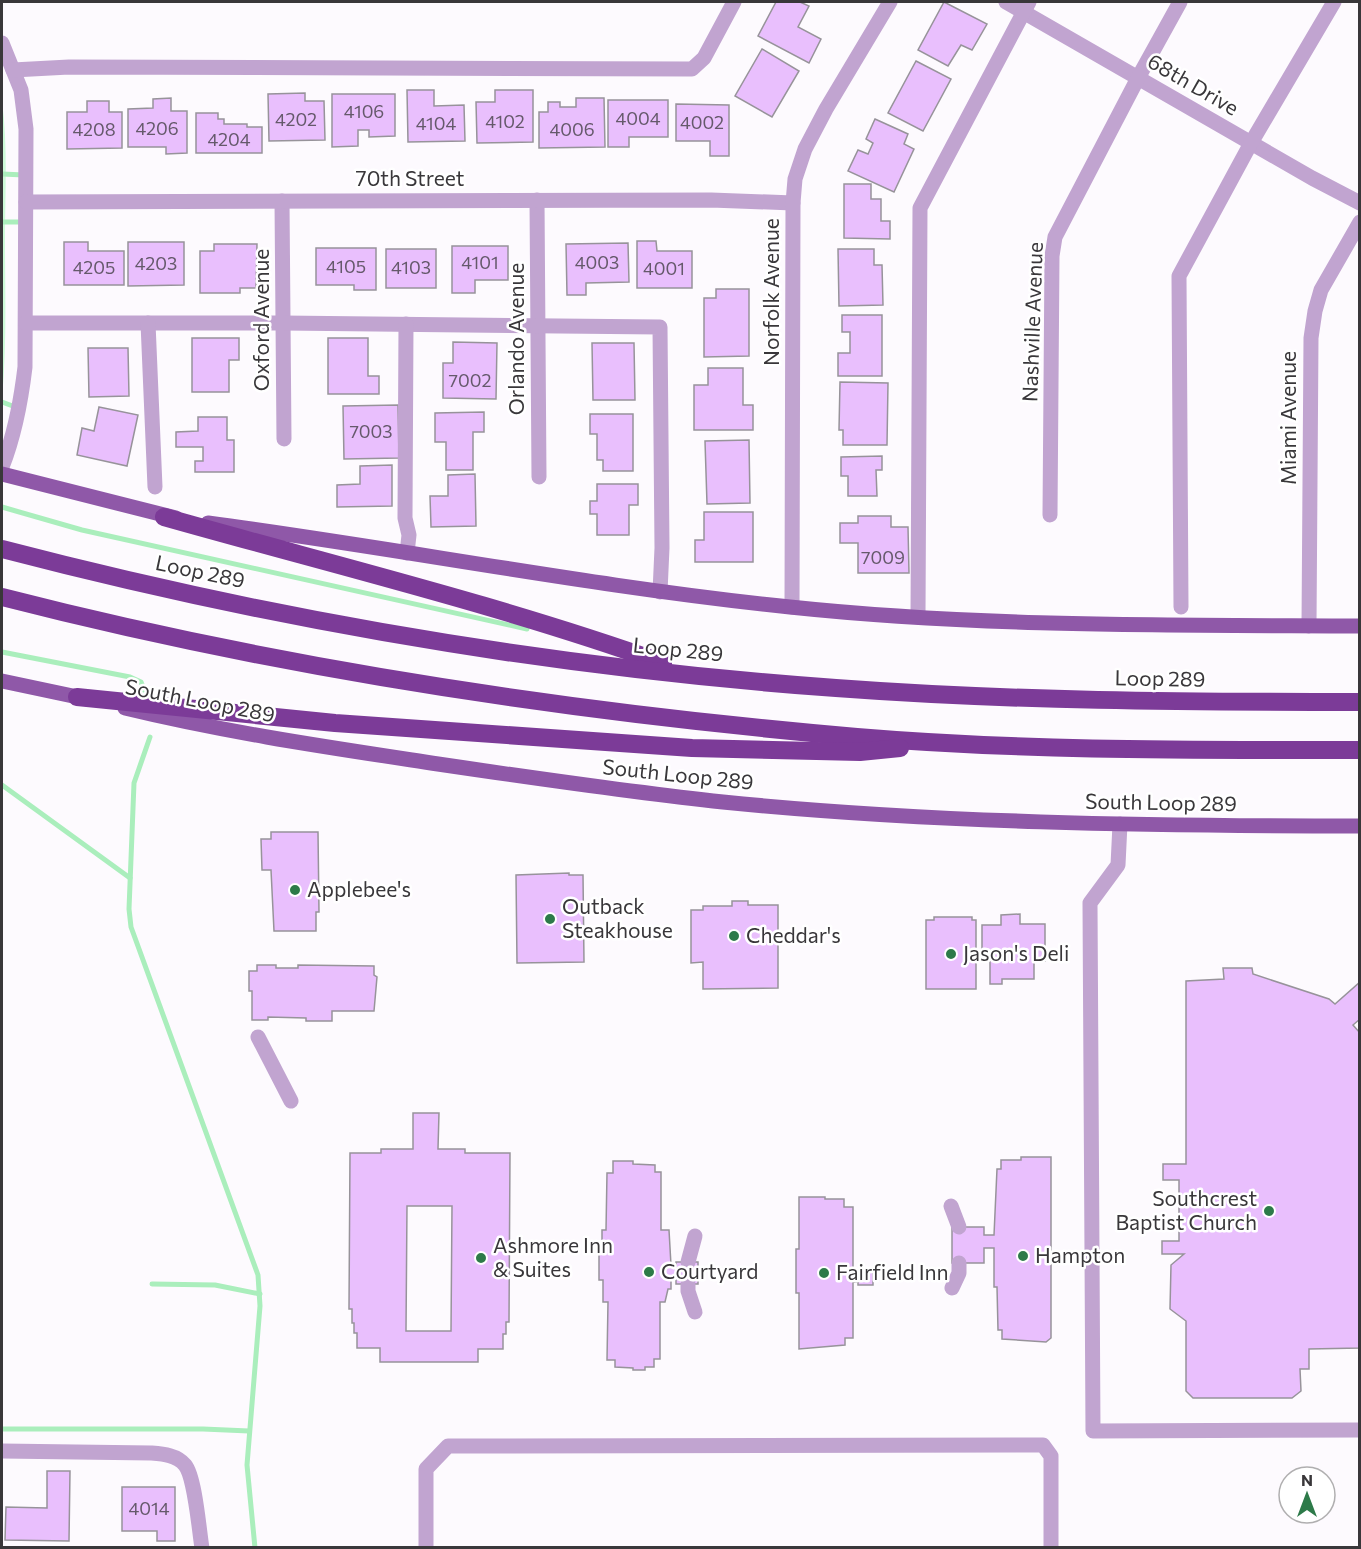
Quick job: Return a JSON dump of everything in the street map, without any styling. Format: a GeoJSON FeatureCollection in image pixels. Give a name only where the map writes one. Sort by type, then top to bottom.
{"type":"FeatureCollection","features":[{"type":"Feature","properties":{"kind":"highway"},"geometry":{"type":"LineString","coordinates":[[164,517],[492,609],[608,644],[696,675]]}},
{"type":"Feature","properties":{"kind":"highway","name":"Loop 289"},"geometry":{"type":"LineString","coordinates":[[2,549],[160,587],[374,630],[539,656],[696,675],[834,688],[1049,700],[1359,702]]}},
{"type":"Feature","properties":{"kind":"highway"},"geometry":{"type":"LineString","coordinates":[[2,597],[193,643],[300,664],[541,703],[858,737],[1082,748],[1359,750]]}},
{"type":"Feature","properties":{"kind":"highway"},"geometry":{"type":"LineString","coordinates":[[77,697],[335,723],[692,748],[860,752],[954,742]]}},
{"type":"Feature","properties":{"kind":"main road"},"geometry":{"type":"LineString","coordinates":[[2,474],[164,517],[293,534],[660,592],[792,608],[973,621],[1140,626],[1359,626]]}},
{"type":"Feature","properties":{"kind":"main road","name":"South Loop 289"},"geometry":{"type":"LineString","coordinates":[[2,681],[167,718],[335,749],[619,790],[724,802],[886,815],[1119,824],[1359,826]]}},
{"type":"Feature","properties":{"kind":"street"},"geometry":{"type":"LineString","coordinates":[[13,70],[69,67],[692,69],[704,58],[734,2]]}},
{"type":"Feature","properties":{"kind":"street","name":"Norfolk Avenue"},"geometry":{"type":"LineString","coordinates":[[792,608],[793,204],[795,179],[805,149],[826,109],[890,2]]}},
{"type":"Feature","properties":{"kind":"street","name":"68th Drive"},"geometry":{"type":"LineString","coordinates":[[1006,2],[1027,7],[1138,78],[1359,203]]}},
{"type":"Feature","properties":{"kind":"street","name":"Nashville Avenue"},"geometry":{"type":"LineString","coordinates":[[1050,515],[1054,237],[1180,2]]}},
{"type":"Feature","properties":{"kind":"street"},"geometry":{"type":"LineString","coordinates":[[1181,607],[1179,276],[1251,143],[1334,2]]}},
{"type":"Feature","properties":{"kind":"street"},"geometry":{"type":"LineString","coordinates":[[918,617],[920,208],[1027,7]]}},
{"type":"Feature","properties":{"kind":"street"},"geometry":{"type":"LineString","coordinates":[[2,43],[21,90],[26,129],[25,367],[21,402],[2,466]]}},
{"type":"Feature","properties":{"kind":"street","name":"Orlando Avenue"},"geometry":{"type":"LineString","coordinates":[[537,200],[539,477]]}},
{"type":"Feature","properties":{"kind":"street","name":"70th Street"},"geometry":{"type":"LineString","coordinates":[[26,202],[711,200],[793,204]]}},
{"type":"Feature","properties":{"kind":"street","name":"Oxford Avenue"},"geometry":{"type":"LineString","coordinates":[[282,201],[284,439]]}},
{"type":"Feature","properties":{"kind":"street","name":"Miami Avenue"},"geometry":{"type":"LineString","coordinates":[[1309,626],[1311,338],[1321,290],[1359,222]]}},
{"type":"Feature","properties":{"kind":"street"},"geometry":{"type":"LineString","coordinates":[[26,323],[660,327],[662,548],[660,592]]}},
{"type":"Feature","properties":{"kind":"street"},"geometry":{"type":"LineString","coordinates":[[148,323],[155,488]]}},
{"type":"Feature","properties":{"kind":"street"},"geometry":{"type":"LineString","coordinates":[[406,324],[405,518],[409,535],[407,553]]}},
{"type":"Feature","properties":{"kind":"street"},"geometry":{"type":"LineString","coordinates":[[1119,824],[1119,865],[1090,903],[1093,1431],[1359,1430]]}},
{"type":"Feature","properties":{"kind":"street"},"geometry":{"type":"LineString","coordinates":[[258,1037],[291,1101]]}},
{"type":"Feature","properties":{"kind":"street"},"geometry":{"type":"LineString","coordinates":[[951,1206],[959,1227]]}},
{"type":"Feature","properties":{"kind":"street"},"geometry":{"type":"LineString","coordinates":[[687,1262],[694,1236]]}},
{"type":"Feature","properties":{"kind":"street"},"geometry":{"type":"LineString","coordinates":[[952,1288],[959,1273],[959,1263]]}},
{"type":"Feature","properties":{"kind":"street"},"geometry":{"type":"LineString","coordinates":[[687,1284],[687,1291],[695,1311]]}},
{"type":"Feature","properties":{"kind":"street"},"geometry":{"type":"LineString","coordinates":[[426,1548],[426,1469],[448,1446],[1043,1445],[1051,1456],[1051,1548]]}},
{"type":"Feature","properties":{"kind":"street"},"geometry":{"type":"LineString","coordinates":[[2,1451],[151,1453],[176,1458],[186,1466],[191,1479],[202,1548]]}},
{"type":"Feature","properties":{"kind":"green space"},"geometry":{"type":"Polygon","coordinates":[[[2,101],[6,169],[5,338],[2,398],[2,101]]]}},
{"type":"Feature","properties":{"kind":"building"},"geometry":{"type":"Polygon","coordinates":[[[776,2],[800,2],[809,6],[798,27],[821,39],[809,63],[758,36],[776,2]]]}},
{"type":"Feature","properties":{"kind":"building"},"geometry":{"type":"Polygon","coordinates":[[[944,2],[987,24],[972,50],[961,45],[948,66],[918,50],[944,2]]]}},
{"type":"Feature","properties":{"kind":"building"},"geometry":{"type":"Polygon","coordinates":[[[762,49],[799,71],[772,117],[735,96],[762,49]]]}},
{"type":"Feature","properties":{"kind":"building"},"geometry":{"type":"Polygon","coordinates":[[[916,61],[951,79],[923,131],[888,113],[916,61]]]}},
{"type":"Feature","properties":{"kind":"building"},"geometry":{"type":"Polygon","coordinates":[[[407,90],[434,90],[434,106],[464,105],[465,141],[408,142],[407,90]]]}},
{"type":"Feature","properties":{"kind":"building"},"geometry":{"type":"Polygon","coordinates":[[[495,90],[533,90],[533,142],[477,143],[476,102],[495,102],[495,90]]]}},
{"type":"Feature","properties":{"kind":"building"},"geometry":{"type":"Polygon","coordinates":[[[305,93],[305,101],[324,101],[325,140],[269,141],[268,94],[305,93]]]}},
{"type":"Feature","properties":{"kind":"building"},"geometry":{"type":"Polygon","coordinates":[[[332,94],[395,94],[395,136],[369,137],[369,130],[358,130],[358,146],[332,147],[332,94]]]}},
{"type":"Feature","properties":{"kind":"building"},"geometry":{"type":"Polygon","coordinates":[[[171,98],[171,111],[187,111],[187,153],[166,154],[166,147],[128,147],[128,109],[153,108],[153,99],[171,98]]]}},
{"type":"Feature","properties":{"kind":"building"},"geometry":{"type":"Polygon","coordinates":[[[576,98],[604,98],[605,147],[539,148],[539,112],[548,112],[548,102],[560,102],[560,107],[576,107],[576,98]]]}},
{"type":"Feature","properties":{"kind":"building"},"geometry":{"type":"Polygon","coordinates":[[[608,100],[668,100],[668,137],[629,137],[629,147],[608,147],[608,100]]]}},
{"type":"Feature","properties":{"kind":"building"},"geometry":{"type":"Polygon","coordinates":[[[87,101],[109,101],[109,112],[122,112],[122,148],[67,149],[67,112],[87,112],[87,101]]]}},
{"type":"Feature","properties":{"kind":"building"},"geometry":{"type":"Polygon","coordinates":[[[676,104],[729,105],[729,156],[710,156],[710,141],[676,141],[676,104]]]}},
{"type":"Feature","properties":{"kind":"building"},"geometry":{"type":"Polygon","coordinates":[[[196,113],[218,113],[218,119],[224,119],[224,124],[247,124],[247,127],[262,127],[262,153],[196,153],[196,113]]]}},
{"type":"Feature","properties":{"kind":"building"},"geometry":{"type":"Polygon","coordinates":[[[875,119],[908,134],[904,144],[914,149],[894,192],[848,171],[858,150],[868,154],[873,143],[866,139],[875,119]]]}},
{"type":"Feature","properties":{"kind":"building"},"geometry":{"type":"Polygon","coordinates":[[[844,184],[871,184],[871,199],[881,199],[881,221],[890,221],[890,239],[844,238],[844,184]]]}},
{"type":"Feature","properties":{"kind":"building"},"geometry":{"type":"Polygon","coordinates":[[[637,241],[656,241],[657,251],[692,251],[692,288],[637,288],[637,241]]]}},
{"type":"Feature","properties":{"kind":"building"},"geometry":{"type":"Polygon","coordinates":[[[64,242],[88,242],[88,251],[124,251],[124,285],[64,285],[64,242]]]}},
{"type":"Feature","properties":{"kind":"building"},"geometry":{"type":"Polygon","coordinates":[[[128,242],[184,242],[184,285],[128,286],[128,242]]]}},
{"type":"Feature","properties":{"kind":"building"},"geometry":{"type":"Polygon","coordinates":[[[628,243],[629,282],[586,283],[586,295],[567,295],[566,244],[628,243]]]}},
{"type":"Feature","properties":{"kind":"building"},"geometry":{"type":"Polygon","coordinates":[[[214,244],[257,244],[256,288],[240,288],[240,293],[200,293],[200,251],[214,251],[214,244]]]}},
{"type":"Feature","properties":{"kind":"building"},"geometry":{"type":"Polygon","coordinates":[[[452,246],[508,246],[508,280],[475,280],[475,293],[452,293],[452,246]]]}},
{"type":"Feature","properties":{"kind":"building"},"geometry":{"type":"Polygon","coordinates":[[[316,248],[376,248],[376,290],[354,290],[354,285],[316,285],[316,248]]]}},
{"type":"Feature","properties":{"kind":"building"},"geometry":{"type":"Polygon","coordinates":[[[386,249],[436,249],[436,288],[386,288],[386,249]]]}},
{"type":"Feature","properties":{"kind":"building"},"geometry":{"type":"Polygon","coordinates":[[[838,249],[874,249],[874,265],[882,265],[883,305],[839,306],[838,249]]]}},
{"type":"Feature","properties":{"kind":"building"},"geometry":{"type":"Polygon","coordinates":[[[716,289],[749,289],[749,356],[704,357],[704,298],[716,298],[716,289]]]}},
{"type":"Feature","properties":{"kind":"building"},"geometry":{"type":"Polygon","coordinates":[[[842,315],[882,315],[882,376],[838,376],[838,353],[850,353],[850,332],[842,332],[842,315]]]}},
{"type":"Feature","properties":{"kind":"building"},"geometry":{"type":"Polygon","coordinates":[[[192,338],[239,338],[239,360],[229,360],[229,392],[192,392],[192,338]]]}},
{"type":"Feature","properties":{"kind":"building"},"geometry":{"type":"Polygon","coordinates":[[[328,338],[368,338],[368,376],[379,376],[379,394],[328,394],[328,338]]]}},
{"type":"Feature","properties":{"kind":"building"},"geometry":{"type":"Polygon","coordinates":[[[453,342],[497,343],[496,399],[443,398],[443,363],[453,363],[453,342]]]}},
{"type":"Feature","properties":{"kind":"building"},"geometry":{"type":"Polygon","coordinates":[[[592,343],[634,343],[635,400],[593,400],[592,343]]]}},
{"type":"Feature","properties":{"kind":"building"},"geometry":{"type":"Polygon","coordinates":[[[88,348],[128,348],[129,396],[89,397],[88,348]]]}},
{"type":"Feature","properties":{"kind":"building"},"geometry":{"type":"Polygon","coordinates":[[[708,368],[743,368],[743,405],[753,405],[753,430],[694,430],[694,385],[708,385],[708,368]]]}},
{"type":"Feature","properties":{"kind":"building"},"geometry":{"type":"Polygon","coordinates":[[[840,382],[888,383],[887,445],[843,445],[843,430],[839,430],[840,382]]]}},
{"type":"Feature","properties":{"kind":"building"},"geometry":{"type":"Polygon","coordinates":[[[398,405],[399,458],[344,459],[343,406],[398,405]]]}},
{"type":"Feature","properties":{"kind":"building"},"geometry":{"type":"Polygon","coordinates":[[[99,407],[138,415],[127,466],[77,455],[82,428],[94,431],[99,407]]]}},
{"type":"Feature","properties":{"kind":"building"},"geometry":{"type":"Polygon","coordinates":[[[484,412],[484,432],[473,432],[473,470],[446,470],[446,442],[435,442],[435,413],[484,412]]]}},
{"type":"Feature","properties":{"kind":"building"},"geometry":{"type":"Polygon","coordinates":[[[590,414],[633,414],[633,471],[603,471],[603,460],[597,460],[597,434],[590,434],[590,414]]]}},
{"type":"Feature","properties":{"kind":"building"},"geometry":{"type":"Polygon","coordinates":[[[198,417],[227,417],[227,440],[234,440],[234,472],[195,472],[195,461],[203,461],[203,447],[176,447],[176,432],[198,431],[198,417]]]}},
{"type":"Feature","properties":{"kind":"building"},"geometry":{"type":"Polygon","coordinates":[[[749,440],[750,503],[707,504],[705,441],[749,440]]]}},
{"type":"Feature","properties":{"kind":"building"},"geometry":{"type":"Polygon","coordinates":[[[882,456],[882,470],[876,470],[877,496],[848,496],[848,476],[841,476],[841,457],[882,456]]]}},
{"type":"Feature","properties":{"kind":"building"},"geometry":{"type":"Polygon","coordinates":[[[392,465],[392,506],[337,507],[337,485],[360,484],[360,466],[392,465]]]}},
{"type":"Feature","properties":{"kind":"building"},"geometry":{"type":"Polygon","coordinates":[[[475,474],[476,526],[431,527],[430,496],[448,496],[448,475],[475,474]]]}},
{"type":"Feature","properties":{"kind":"building"},"geometry":{"type":"Polygon","coordinates":[[[597,484],[638,484],[638,505],[629,505],[629,535],[597,535],[597,514],[590,514],[590,501],[597,501],[597,484]]]}},
{"type":"Feature","properties":{"kind":"building"},"geometry":{"type":"Polygon","coordinates":[[[704,512],[753,512],[753,562],[695,562],[695,540],[704,540],[704,512]]]}},
{"type":"Feature","properties":{"kind":"building"},"geometry":{"type":"Polygon","coordinates":[[[858,516],[891,516],[891,527],[908,527],[909,573],[858,573],[858,543],[840,543],[840,523],[858,523],[858,516]]]}},
{"type":"Feature","properties":{"kind":"building","name":"Applebee's"},"geometry":{"type":"Polygon","coordinates":[[[271,832],[318,832],[319,912],[316,912],[316,931],[274,931],[271,870],[262,870],[261,839],[271,839],[271,832]]]}},
{"type":"Feature","properties":{"kind":"building","name":"Outback Steakhouse"},"geometry":{"type":"Polygon","coordinates":[[[569,873],[569,875],[583,875],[584,962],[517,963],[516,875],[569,873]]]}},
{"type":"Feature","properties":{"kind":"building","name":"Cheddar's"},"geometry":{"type":"Polygon","coordinates":[[[732,901],[748,901],[748,905],[778,905],[778,988],[703,989],[703,962],[691,963],[691,910],[703,910],[703,906],[732,906],[732,901]]]}},
{"type":"Feature","properties":{"kind":"building"},"geometry":{"type":"Polygon","coordinates":[[[1020,914],[1020,924],[1045,924],[1045,961],[1034,961],[1034,979],[1002,979],[1002,984],[990,984],[990,961],[982,961],[982,925],[1001,925],[1001,915],[1020,914]]]}},
{"type":"Feature","properties":{"kind":"building","name":"Jason's Deli"},"geometry":{"type":"Polygon","coordinates":[[[934,917],[972,917],[972,920],[976,920],[976,989],[926,989],[926,920],[934,920],[934,917]]]}},
{"type":"Feature","properties":{"kind":"building"},"geometry":{"type":"Polygon","coordinates":[[[257,965],[276,965],[276,968],[298,968],[298,965],[374,966],[374,975],[377,977],[374,1011],[332,1011],[332,1021],[268,1017],[268,1020],[252,1020],[249,971],[257,971],[257,965]]]}},
{"type":"Feature","properties":{"kind":"building","name":"Southcrest Baptist Church"},"geometry":{"type":"Polygon","coordinates":[[[1223,968],[1252,968],[1253,974],[1329,999],[1335,1004],[1360,982],[1360,1019],[1353,1025],[1360,1033],[1360,1348],[1309,1349],[1309,1369],[1300,1369],[1301,1391],[1292,1398],[1193,1398],[1186,1391],[1186,1321],[1170,1309],[1171,1265],[1184,1254],[1162,1254],[1162,1241],[1179,1241],[1179,1180],[1163,1180],[1163,1164],[1186,1164],[1186,981],[1224,979],[1223,968]]]}},
{"type":"Feature","properties":{"kind":"building","name":"Ashmore Inn & Suites"},"geometry":{"type":"Polygon","coordinates":[[[413,1113],[439,1113],[438,1149],[465,1149],[465,1153],[510,1153],[509,1322],[506,1322],[506,1334],[503,1334],[503,1349],[478,1349],[478,1362],[380,1362],[380,1348],[357,1348],[357,1333],[354,1333],[352,1309],[349,1309],[350,1153],[381,1153],[381,1149],[413,1149],[413,1113]],[[407,1206],[406,1331],[451,1331],[452,1206],[407,1206]]]}},
{"type":"Feature","properties":{"kind":"building","name":"Hampton"},"geometry":{"type":"Polygon","coordinates":[[[1021,1157],[1051,1157],[1051,1338],[1046,1342],[1002,1339],[1002,1330],[998,1330],[997,1287],[994,1287],[994,1248],[984,1248],[984,1263],[952,1263],[952,1227],[984,1227],[984,1235],[994,1235],[997,1169],[1001,1169],[1001,1160],[1021,1160],[1021,1157]]]}},
{"type":"Feature","properties":{"kind":"building","name":"Courtyard"},"geometry":{"type":"Polygon","coordinates":[[[613,1161],[633,1161],[633,1164],[655,1165],[655,1172],[661,1172],[661,1230],[669,1230],[671,1265],[676,1265],[676,1262],[698,1262],[698,1284],[676,1284],[676,1278],[671,1278],[671,1289],[668,1289],[665,1302],[660,1302],[660,1359],[654,1359],[654,1367],[645,1367],[645,1370],[615,1367],[615,1360],[607,1360],[608,1302],[603,1302],[603,1280],[599,1280],[599,1253],[602,1253],[602,1230],[606,1230],[607,1173],[613,1173],[613,1161]]]}},
{"type":"Feature","properties":{"kind":"building","name":"Fairfield Inn"},"geometry":{"type":"Polygon","coordinates":[[[799,1197],[844,1199],[844,1207],[853,1207],[853,1275],[858,1275],[858,1271],[873,1271],[873,1285],[858,1285],[858,1282],[853,1282],[853,1338],[845,1338],[845,1345],[799,1349],[796,1249],[799,1249],[799,1197]]]}},
{"type":"Feature","properties":{"kind":"building"},"geometry":{"type":"Polygon","coordinates":[[[47,1471],[70,1471],[69,1541],[5,1540],[6,1507],[47,1508],[47,1471]]]}},
{"type":"Feature","properties":{"kind":"building"},"geometry":{"type":"Polygon","coordinates":[[[122,1487],[175,1487],[175,1541],[157,1541],[157,1531],[122,1531],[122,1487]]]}},
{"type":"Feature","properties":{"kind":"waterway"},"geometry":{"type":"LineString","coordinates":[[2,174],[24,175]]}},
{"type":"Feature","properties":{"kind":"waterway"},"geometry":{"type":"LineString","coordinates":[[2,222],[24,222]]}},
{"type":"Feature","properties":{"kind":"waterway"},"geometry":{"type":"LineString","coordinates":[[2,402],[18,408]]}},
{"type":"Feature","properties":{"kind":"waterway"},"geometry":{"type":"LineString","coordinates":[[2,507],[82,530],[527,629]]}},
{"type":"Feature","properties":{"kind":"waterway"},"geometry":{"type":"LineString","coordinates":[[2,652],[130,677],[141,682],[144,690]]}},
{"type":"Feature","properties":{"kind":"waterway"},"geometry":{"type":"LineString","coordinates":[[150,737],[134,783],[129,909],[131,927],[258,1275],[260,1306],[247,1465],[255,1548]]}},
{"type":"Feature","properties":{"kind":"waterway"},"geometry":{"type":"LineString","coordinates":[[2,785],[130,878]]}},
{"type":"Feature","properties":{"kind":"waterway"},"geometry":{"type":"LineString","coordinates":[[152,1284],[215,1285],[260,1294]]}},
{"type":"Feature","properties":{"kind":"waterway"},"geometry":{"type":"LineString","coordinates":[[2,1429],[249,1431]]}},
{"type":"Feature","properties":{"kind":"place","name":"Applebee's"},"geometry":{"type":"Point","coordinates":[295,890]}},
{"type":"Feature","properties":{"kind":"place","name":"Outback Steakhouse"},"geometry":{"type":"Point","coordinates":[550,919]}},
{"type":"Feature","properties":{"kind":"place","name":"Cheddar's"},"geometry":{"type":"Point","coordinates":[734,936]}},
{"type":"Feature","properties":{"kind":"place","name":"Jason's Deli"},"geometry":{"type":"Point","coordinates":[951,954]}},
{"type":"Feature","properties":{"kind":"place","name":"Southcrest Baptist Church"},"geometry":{"type":"Point","coordinates":[1269,1211]}},
{"type":"Feature","properties":{"kind":"place","name":"Hampton"},"geometry":{"type":"Point","coordinates":[1023,1256]}},
{"type":"Feature","properties":{"kind":"place","name":"Ashmore Inn & Suites"},"geometry":{"type":"Point","coordinates":[481,1258]}},
{"type":"Feature","properties":{"kind":"place","name":"Courtyard"},"geometry":{"type":"Point","coordinates":[649,1272]}},
{"type":"Feature","properties":{"kind":"place","name":"Fairfield Inn"},"geometry":{"type":"Point","coordinates":[824,1273]}}]}
